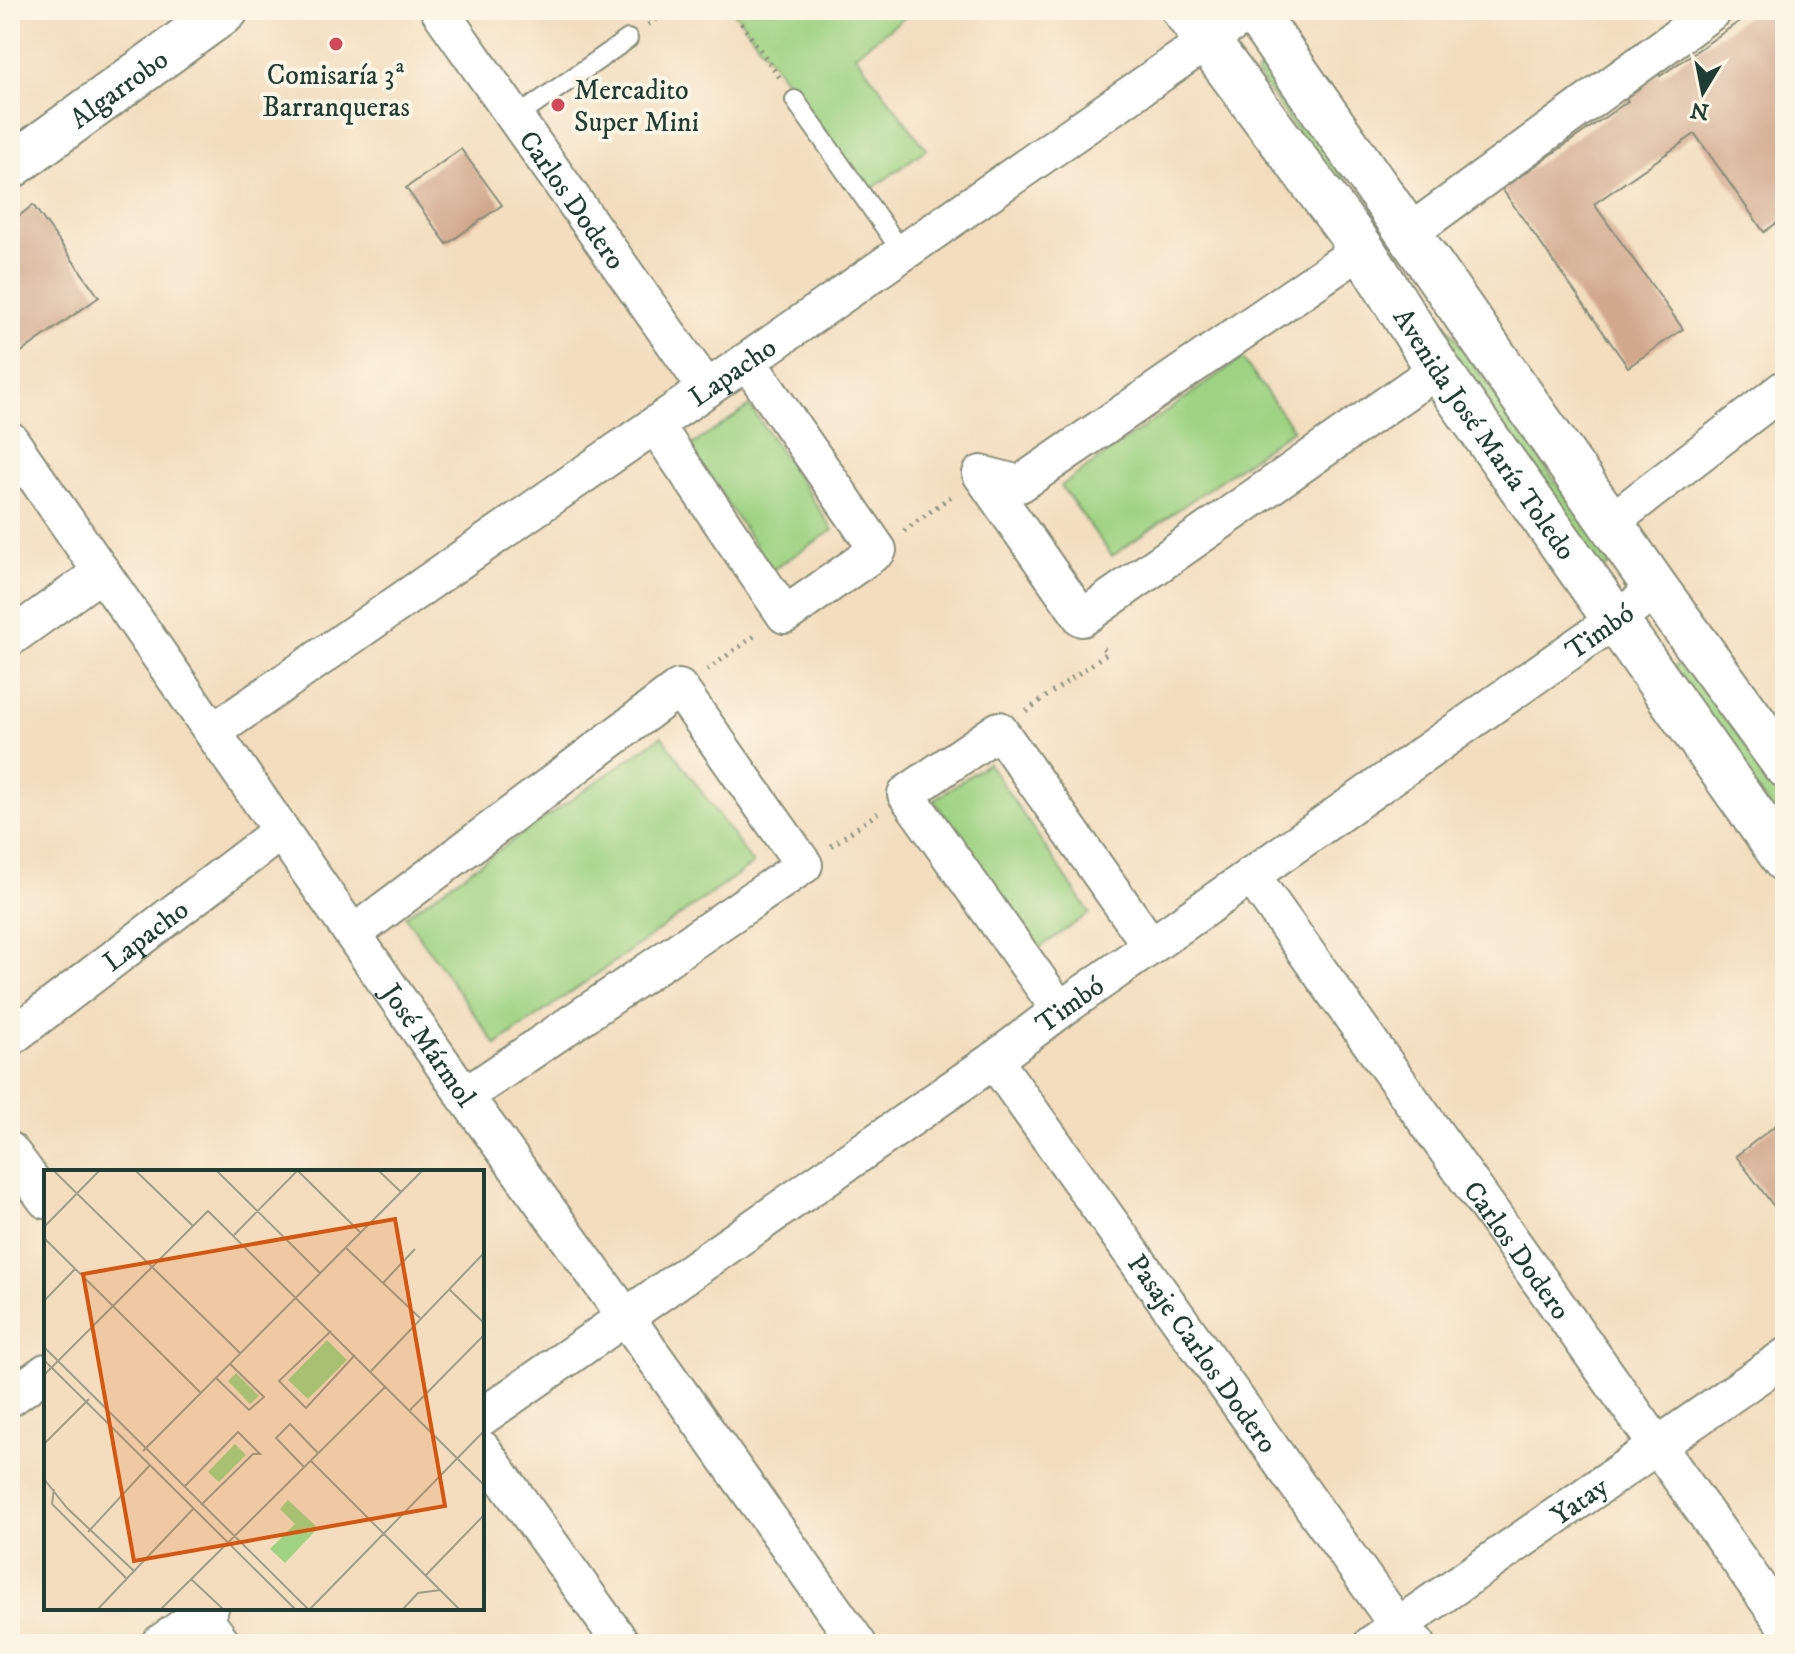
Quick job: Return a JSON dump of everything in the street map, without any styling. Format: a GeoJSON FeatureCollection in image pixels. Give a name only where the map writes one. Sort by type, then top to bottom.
{"type":"FeatureCollection","features":[{"type":"Feature","properties":{"kind":"main road","name":"Algarrobo"},"geometry":{"type":"LineString","coordinates":[[10,167],[226,10]]}},
{"type":"Feature","properties":{"kind":"main road","name":"Avenida José María Toledo"},"geometry":{"type":"LineString","coordinates":[[1252,10],[1657,590],[1785,765]]}},
{"type":"Feature","properties":{"kind":"main road","name":"Avenida José María Toledo"},"geometry":{"type":"LineString","coordinates":[[1195,26],[1362,249],[1438,369],[1785,860]]}},
{"type":"Feature","properties":{"kind":"street","name":"Carlos Dodero"},"geometry":{"type":"LineString","coordinates":[[439,10],[707,389]]}},
{"type":"Feature","properties":{"kind":"street","name":"Lapacho"},"geometry":{"type":"LineString","coordinates":[[213,732],[903,253],[1195,26],[1252,10]]}},
{"type":"Feature","properties":{"kind":"street"},"geometry":{"type":"LineString","coordinates":[[1409,233],[1714,10]]}},
{"type":"Feature","properties":{"kind":"street"},"geometry":{"type":"LineString","coordinates":[[981,474],[1020,484],[1362,249]]}},
{"type":"Feature","properties":{"kind":"street"},"geometry":{"type":"LineString","coordinates":[[655,425],[785,615],[878,550],[747,361]]}},
{"type":"Feature","properties":{"kind":"street"},"geometry":{"type":"LineString","coordinates":[[981,474],[1082,618],[1438,369]]}},
{"type":"Feature","properties":{"kind":"street"},"geometry":{"type":"LineString","coordinates":[[1611,522],[1785,388]]}},
{"type":"Feature","properties":{"kind":"street","name":"José Mármol"},"geometry":{"type":"LineString","coordinates":[[10,440],[465,1096],[858,1644]]}},
{"type":"Feature","properties":{"kind":"street"},"geometry":{"type":"LineString","coordinates":[[10,638],[102,572]]}},
{"type":"Feature","properties":{"kind":"street","name":"Timbó"},"geometry":{"type":"LineString","coordinates":[[484,1416],[994,1060],[1060,1010],[1657,590]]}},
{"type":"Feature","properties":{"kind":"street"},"geometry":{"type":"LineString","coordinates":[[353,934],[679,688],[804,865],[465,1096]]}},
{"type":"Feature","properties":{"kind":"street"},"geometry":{"type":"LineString","coordinates":[[1060,1010],[906,794],[999,730],[1151,946]]}},
{"type":"Feature","properties":{"kind":"street","name":"Lapacho"},"geometry":{"type":"LineString","coordinates":[[10,1038],[281,831]]}},
{"type":"Feature","properties":{"kind":"street","name":"Carlos Dodero"},"geometry":{"type":"LineString","coordinates":[[1251,875],[1785,1625]]}},
{"type":"Feature","properties":{"kind":"street","name":"Pasaje Carlos Dodero"},"geometry":{"type":"LineString","coordinates":[[994,1060],[1395,1638]]}},
{"type":"Feature","properties":{"kind":"street"},"geometry":{"type":"LineString","coordinates":[[10,1151],[44,1197]]}},
{"type":"Feature","properties":{"kind":"street","name":"Yatay"},"geometry":{"type":"LineString","coordinates":[[1395,1638],[1657,1445],[1785,1357]]}},
{"type":"Feature","properties":{"kind":"street"},"geometry":{"type":"LineString","coordinates":[[10,1398],[44,1373]]}},
{"type":"Feature","properties":{"kind":"street"},"geometry":{"type":"LineString","coordinates":[[484,1452],[622,1644]]}},
{"type":"Feature","properties":{"kind":"street"},"geometry":{"type":"LineString","coordinates":[[159,1644],[206,1611],[223,1644]]}},
{"type":"Feature","properties":{"kind":"lane"},"geometry":{"type":"LineString","coordinates":[[514,119],[628,39]]}},
{"type":"Feature","properties":{"kind":"lane"},"geometry":{"type":"LineString","coordinates":[[795,100],[903,253]]}},
{"type":"Feature","properties":{"kind":"path"},"geometry":{"type":"LineString","coordinates":[[732,10],[795,100]]}},
{"type":"Feature","properties":{"kind":"path"},"geometry":{"type":"LineString","coordinates":[[878,550],[981,474]]}},
{"type":"Feature","properties":{"kind":"path"},"geometry":{"type":"LineString","coordinates":[[679,688],[785,615]]}},
{"type":"Feature","properties":{"kind":"path"},"geometry":{"type":"LineString","coordinates":[[999,730],[1107,653],[1082,618]]}},
{"type":"Feature","properties":{"kind":"path"},"geometry":{"type":"LineString","coordinates":[[804,865],[906,794]]}},
{"type":"Feature","properties":{"kind":"green space"},"geometry":{"type":"Polygon","coordinates":[[[733,10],[915,10],[855,54],[926,149],[869,191],[733,10]]]}},
{"type":"Feature","properties":{"kind":"green space"},"geometry":{"type":"Polygon","coordinates":[[[1266,65],[1612,563],[1601,571],[1256,73],[1266,65]]]}},
{"type":"Feature","properties":{"kind":"green space"},"geometry":{"type":"Polygon","coordinates":[[[1242,358],[1293,429],[1112,556],[1061,486],[1242,358]]]}},
{"type":"Feature","properties":{"kind":"green space"},"geometry":{"type":"Polygon","coordinates":[[[750,406],[833,530],[772,570],[689,447],[750,406]]]}},
{"type":"Feature","properties":{"kind":"green space"},"geometry":{"type":"Polygon","coordinates":[[[1686,661],[1785,802],[1785,829],[1671,668],[1686,661]]]}},
{"type":"Feature","properties":{"kind":"green space"},"geometry":{"type":"Polygon","coordinates":[[[662,736],[753,864],[496,1045],[405,916],[662,736]]]}},
{"type":"Feature","properties":{"kind":"green space"},"geometry":{"type":"Polygon","coordinates":[[[988,763],[1090,913],[1036,950],[934,800],[988,763]]]}},
{"type":"Feature","properties":{"kind":"building"},"geometry":{"type":"Polygon","coordinates":[[[1756,10],[1785,10],[1785,217],[1764,232],[1695,134],[1594,204],[1683,329],[1628,367],[1502,189],[1628,101],[1617,84],[1650,62],[1660,76],[1756,10]]]}},
{"type":"Feature","properties":{"kind":"building"},"geometry":{"type":"Polygon","coordinates":[[[461,149],[502,205],[447,244],[406,188],[461,149]]]}},
{"type":"Feature","properties":{"kind":"building"},"geometry":{"type":"Polygon","coordinates":[[[33,205],[99,297],[10,360],[10,223],[33,205]]]}},
{"type":"Feature","properties":{"kind":"building"},"geometry":{"type":"Polygon","coordinates":[[[1785,1118],[1785,1221],[1736,1156],[1785,1118]]]}},
{"type":"Feature","properties":{"kind":"place","name":"Comisaría 3ª Barranqueras"},"geometry":{"type":"Point","coordinates":[336,44]}},
{"type":"Feature","properties":{"kind":"place","name":"Mercadito Super Mini"},"geometry":{"type":"Point","coordinates":[558,105]}}]}
